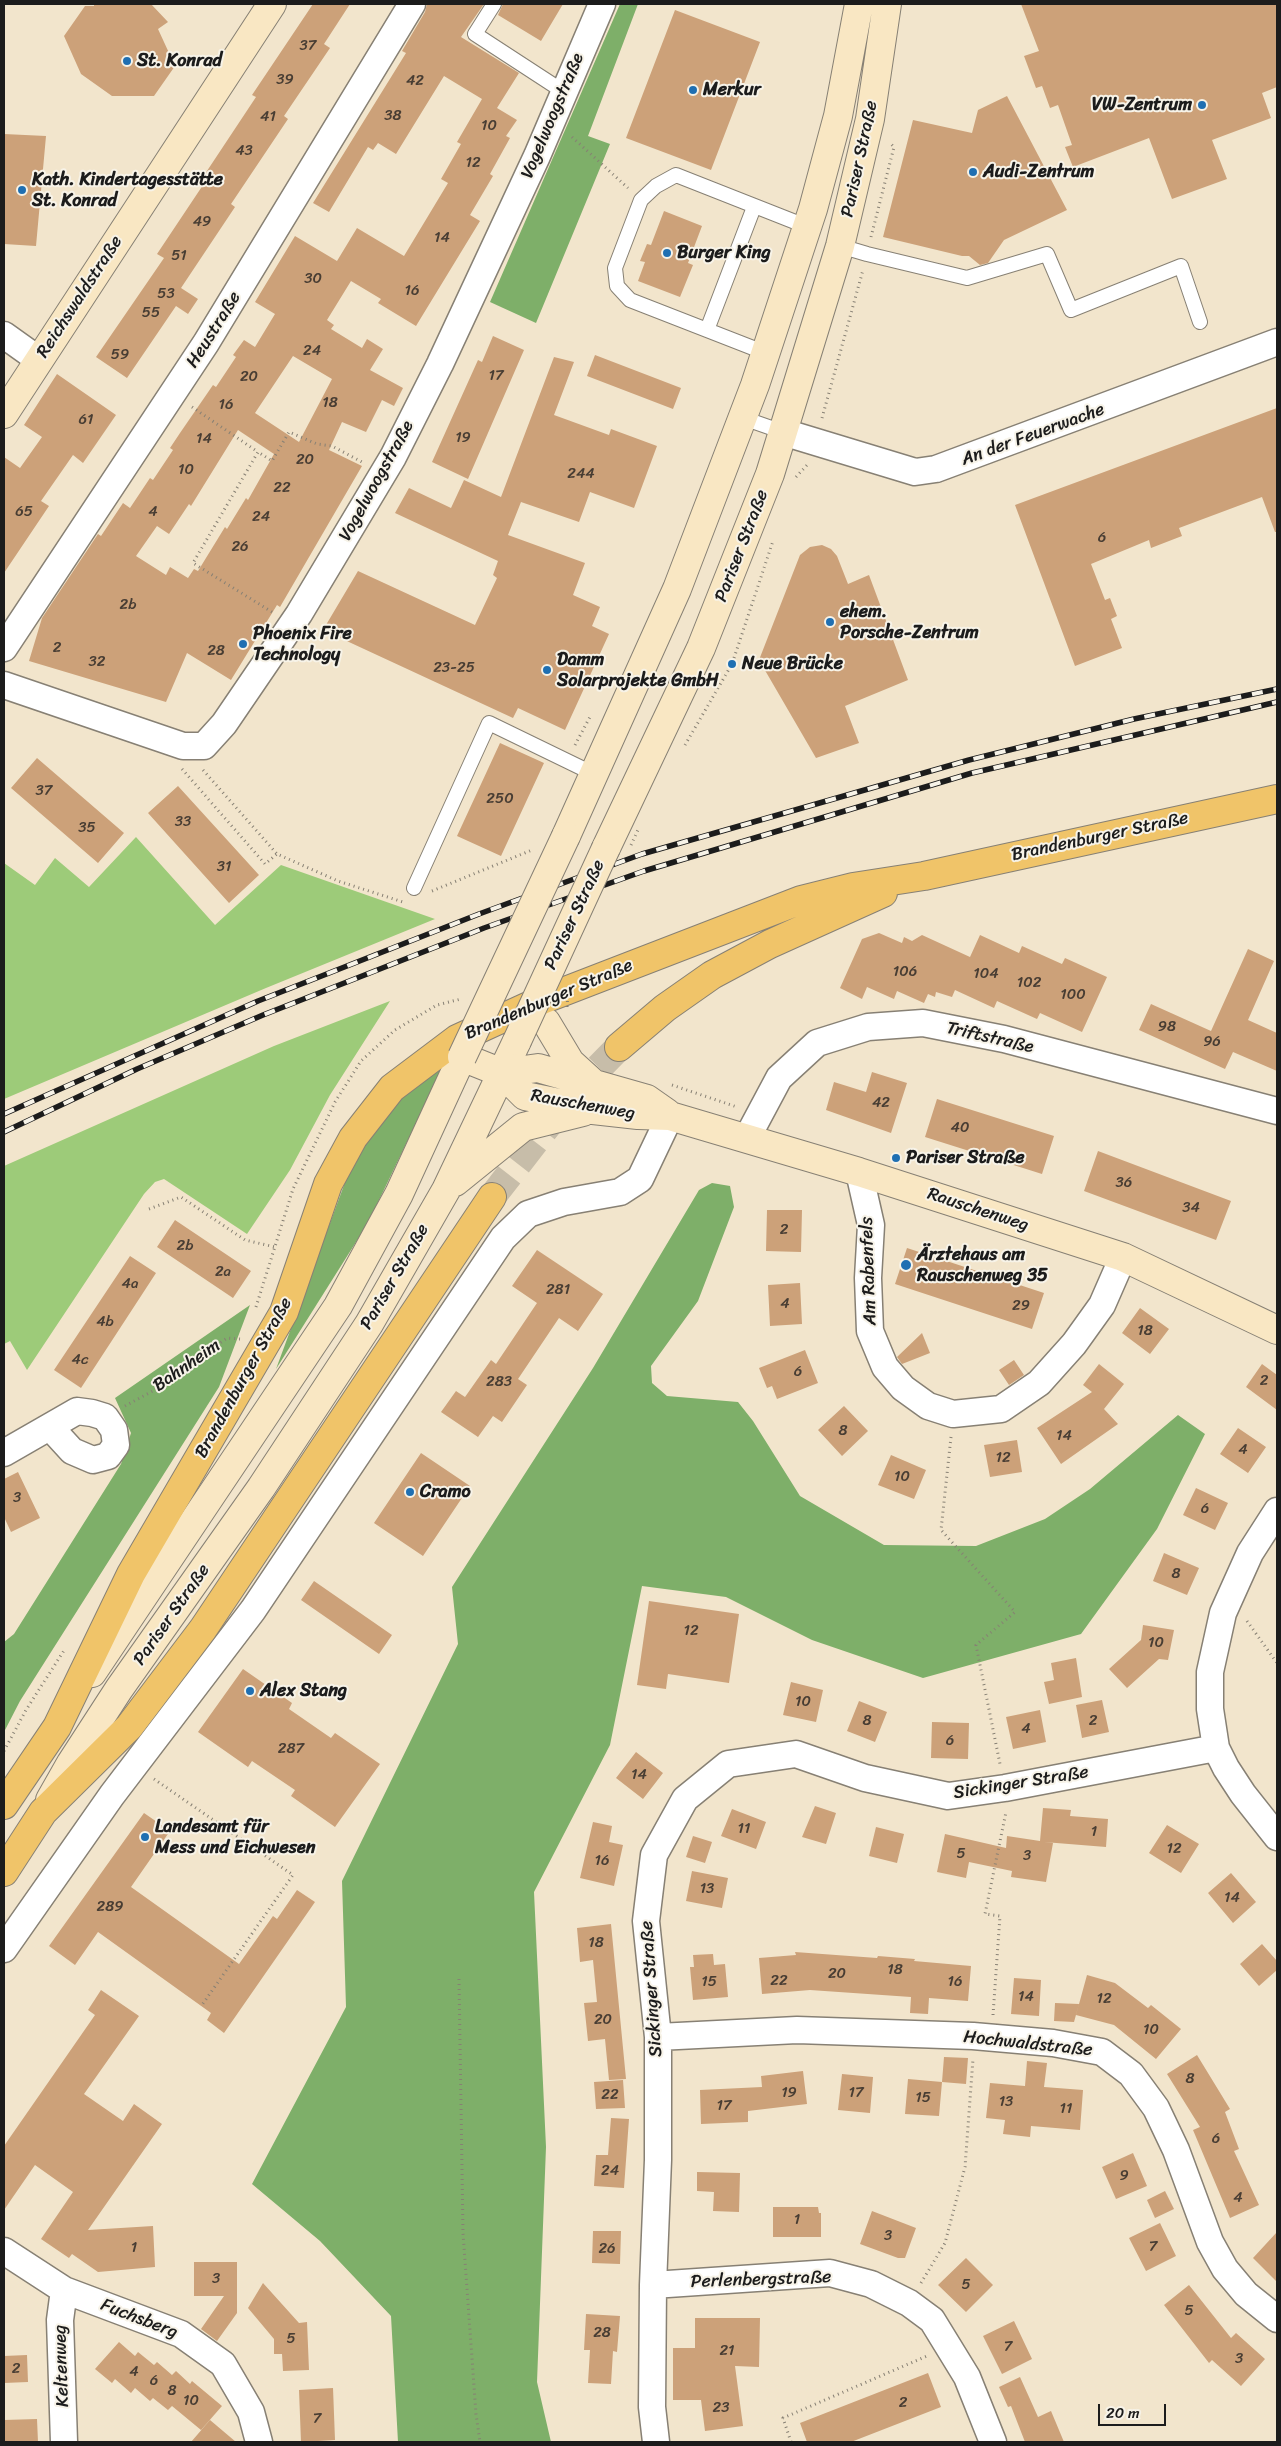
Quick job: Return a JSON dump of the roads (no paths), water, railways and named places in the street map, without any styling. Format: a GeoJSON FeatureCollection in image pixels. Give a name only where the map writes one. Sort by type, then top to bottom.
{"type":"FeatureCollection","features":[{"type":"Feature","properties":{"kind":"main road","name":"Reichswaldstraße"},"geometry":{"type":"LineString","coordinates":[[4,414],[272,4]]}},
{"type":"Feature","properties":{"kind":"main road","name":"Pariser Straße"},"geometry":{"type":"LineString","coordinates":[[4,1805],[338,1306],[399,1194],[566,836],[677,589],[743,418],[808,226],[838,116],[860,4]]}},
{"type":"Feature","properties":{"kind":"main road","name":"Pariser Straße"},"geometry":{"type":"LineString","coordinates":[[4,1872],[119,1689],[261,1488],[369,1324],[446,1190],[502,1073],[701,648],[726,590],[770,474],[840,246],[870,119],[887,4]]}},
{"type":"Feature","properties":{"kind":"main road","name":"Brandenburger Straße"},"geometry":{"type":"LineString","coordinates":[[57,1727],[131,1574],[254,1348],[284,1312],[328,1184],[353,1138],[392,1088],[457,1040],[542,1000],[801,900],[854,887],[924,876],[1277,799]]}},
{"type":"Feature","properties":{"kind":"main road","name":"Brandenburger Straße"},"geometry":{"type":"LineString","coordinates":[[619,1047],[665,1008],[712,975],[770,944],[924,876]]}},
{"type":"Feature","properties":{"kind":"main road"},"geometry":{"type":"LineString","coordinates":[[542,985],[546,1022],[570,1062],[593,1083]]}},
{"type":"Feature","properties":{"kind":"main road"},"geometry":{"type":"LineString","coordinates":[[462,1057],[502,1073]]}},
{"type":"Feature","properties":{"kind":"main road","name":"Rauschenweg"},"geometry":{"type":"LineString","coordinates":[[502,1073],[538,1068],[647,1100],[670,1116]]}},
{"type":"Feature","properties":{"kind":"main road","name":"Rauschenweg"},"geometry":{"type":"LineString","coordinates":[[502,1073],[525,1096],[594,1110],[638,1116],[670,1116],[753,1126],[859,1172],[1123,1257],[1277,1330]]}},
{"type":"Feature","properties":{"kind":"main road"},"geometry":{"type":"LineString","coordinates":[[446,1190],[494,1148],[523,1127],[554,1118],[594,1110]]}},
{"type":"Feature","properties":{"kind":"main road"},"geometry":{"type":"LineString","coordinates":[[43,1812],[129,1727],[203,1629],[492,1197]]}},
{"type":"Feature","properties":{"kind":"street","name":"Heustraße"},"geometry":{"type":"LineString","coordinates":[[4,648],[206,343],[412,4]]}},
{"type":"Feature","properties":{"kind":"street","name":"Vogelwoogstraße"},"geometry":{"type":"LineString","coordinates":[[4,686],[193,746],[224,724],[292,624],[383,474],[440,364],[553,119],[602,4]]}},
{"type":"Feature","properties":{"kind":"street"},"geometry":{"type":"LineString","coordinates":[[4,335],[39,360]]}},
{"type":"Feature","properties":{"kind":"street","name":"An der Feuerwache"},"geometry":{"type":"LineString","coordinates":[[783,432],[915,472],[936,470],[1277,342]]}},
{"type":"Feature","properties":{"kind":"street","name":"Triftstraße"},"geometry":{"type":"LineString","coordinates":[[753,1126],[779,1078],[817,1043],[868,1027],[923,1023],[1004,1039],[1200,1093],[1277,1112]]}},
{"type":"Feature","properties":{"kind":"street"},"geometry":{"type":"LineString","coordinates":[[4,1949],[112,1794],[135,1767],[254,1610],[503,1238],[528,1214],[564,1202],[620,1192],[640,1179],[670,1116]]}},
{"type":"Feature","properties":{"kind":"street","name":"Am Rabenfels"},"geometry":{"type":"LineString","coordinates":[[859,1172],[871,1225],[868,1278],[870,1331],[885,1367],[903,1388],[928,1406],[954,1414],[1001,1409],[1039,1383],[1074,1344],[1102,1305],[1123,1257]]}},
{"type":"Feature","properties":{"kind":"street"},"geometry":{"type":"LineString","coordinates":[[4,1453],[50,1427],[77,1412],[92,1413],[105,1418],[114,1430],[116,1445],[108,1456],[93,1460],[72,1451],[50,1427]]}},
{"type":"Feature","properties":{"kind":"street"},"geometry":{"type":"LineString","coordinates":[[1277,1510],[1250,1553],[1223,1613],[1210,1672],[1210,1709],[1216,1748],[1243,1794],[1277,1837]]}},
{"type":"Feature","properties":{"kind":"street","name":"Sickinger Straße"},"geometry":{"type":"LineString","coordinates":[[656,2442],[652,2407],[653,2285],[658,2160],[658,2037],[646,1920],[654,1855],[685,1799],[728,1764],[796,1754],[865,1778],[948,1796],[1005,1788],[1216,1748]]}},
{"type":"Feature","properties":{"kind":"street","name":"Hochwaldstraße"},"geometry":{"type":"LineString","coordinates":[[658,2037],[797,2030],[973,2036],[1053,2043],[1102,2052],[1131,2074],[1156,2108],[1176,2150],[1210,2242],[1225,2269],[1246,2294],[1277,2319]]}},
{"type":"Feature","properties":{"kind":"street","name":"Fuchsberg"},"geometry":{"type":"LineString","coordinates":[[4,2251],[64,2290],[180,2334],[223,2364],[252,2412],[259,2442]]}},
{"type":"Feature","properties":{"kind":"street","name":"Perlenbergstraße"},"geometry":{"type":"LineString","coordinates":[[653,2285],[830,2273],[871,2284],[909,2303],[932,2320],[967,2377],[993,2442]]}},
{"type":"Feature","properties":{"kind":"street","name":"Keltenweg"},"geometry":{"type":"LineString","coordinates":[[64,2290],[60,2320],[64,2442]]}},
{"type":"Feature","properties":{"kind":"lane"},"geometry":{"type":"LineString","coordinates":[[494,4],[476,34],[564,92]]}},
{"type":"Feature","properties":{"kind":"lane"},"geometry":{"type":"LineString","coordinates":[[766,352],[630,300],[617,286],[615,268],[641,200],[656,186],[676,176],[808,226]]}},
{"type":"Feature","properties":{"kind":"lane"},"geometry":{"type":"LineString","coordinates":[[707,330],[754,207]]}},
{"type":"Feature","properties":{"kind":"lane"},"geometry":{"type":"LineString","coordinates":[[840,246],[968,278],[1047,254],[1071,310],[1181,266],[1200,322]]}},
{"type":"Feature","properties":{"kind":"lane"},"geometry":{"type":"LineString","coordinates":[[743,418],[783,432]]}},
{"type":"Feature","properties":{"kind":"lane"},"geometry":{"type":"LineString","coordinates":[[413,893],[489,723],[594,774]]}},
{"type":"Feature","properties":{"kind":"tunnel"},"geometry":{"type":"LineString","coordinates":[[492,1197],[569,1098],[619,1047]]}},
{"type":"Feature","properties":{"kind":"railway"},"geometry":{"type":"LineString","coordinates":[[4,1114],[258,1001],[479,914],[642,854],[969,760],[1134,719],[1277,689]]}},
{"type":"Feature","properties":{"kind":"railway"},"geometry":{"type":"LineString","coordinates":[[4,1132],[137,1069],[263,1015],[484,928],[644,871],[972,773],[1277,702]]}},
{"type":"Feature","properties":{"kind":"place","name":"St. Konrad"},"geometry":{"type":"Point","coordinates":[127,61]}},
{"type":"Feature","properties":{"kind":"place","name":"Merkur"},"geometry":{"type":"Point","coordinates":[693,90]}},
{"type":"Feature","properties":{"kind":"place","name":"VW-Zentrum"},"geometry":{"type":"Point","coordinates":[1202,105]}},
{"type":"Feature","properties":{"kind":"place","name":"Audi-Zentrum"},"geometry":{"type":"Point","coordinates":[973,172]}},
{"type":"Feature","properties":{"kind":"place","name":"Kath. Kindertagesstätte St. Konrad"},"geometry":{"type":"Point","coordinates":[22,190]}},
{"type":"Feature","properties":{"kind":"place","name":"Burger King"},"geometry":{"type":"Point","coordinates":[667,253]}},
{"type":"Feature","properties":{"kind":"place","name":"ehem. Porsche-Zentrum"},"geometry":{"type":"Point","coordinates":[830,622]}},
{"type":"Feature","properties":{"kind":"place","name":"Phoenix Fire Technology"},"geometry":{"type":"Point","coordinates":[243,644]}},
{"type":"Feature","properties":{"kind":"place","name":"Neue Brücke"},"geometry":{"type":"Point","coordinates":[732,664]}},
{"type":"Feature","properties":{"kind":"place","name":"Damm Solarprojekte GmbH"},"geometry":{"type":"Point","coordinates":[547,670]}},
{"type":"Feature","properties":{"kind":"place","name":"Pariser Straße"},"geometry":{"type":"Point","coordinates":[896,1158]}},
{"type":"Feature","properties":{"kind":"place","name":"Ärztehaus am Rauschenweg 35"},"geometry":{"type":"Point","coordinates":[906,1265]}},
{"type":"Feature","properties":{"kind":"place","name":"Cramo"},"geometry":{"type":"Point","coordinates":[410,1492]}},
{"type":"Feature","properties":{"kind":"place","name":"Alex Stang"},"geometry":{"type":"Point","coordinates":[250,1691]}},
{"type":"Feature","properties":{"kind":"place","name":"Landesamt für Mess und Eichwesen"},"geometry":{"type":"Point","coordinates":[145,1837]}}]}
